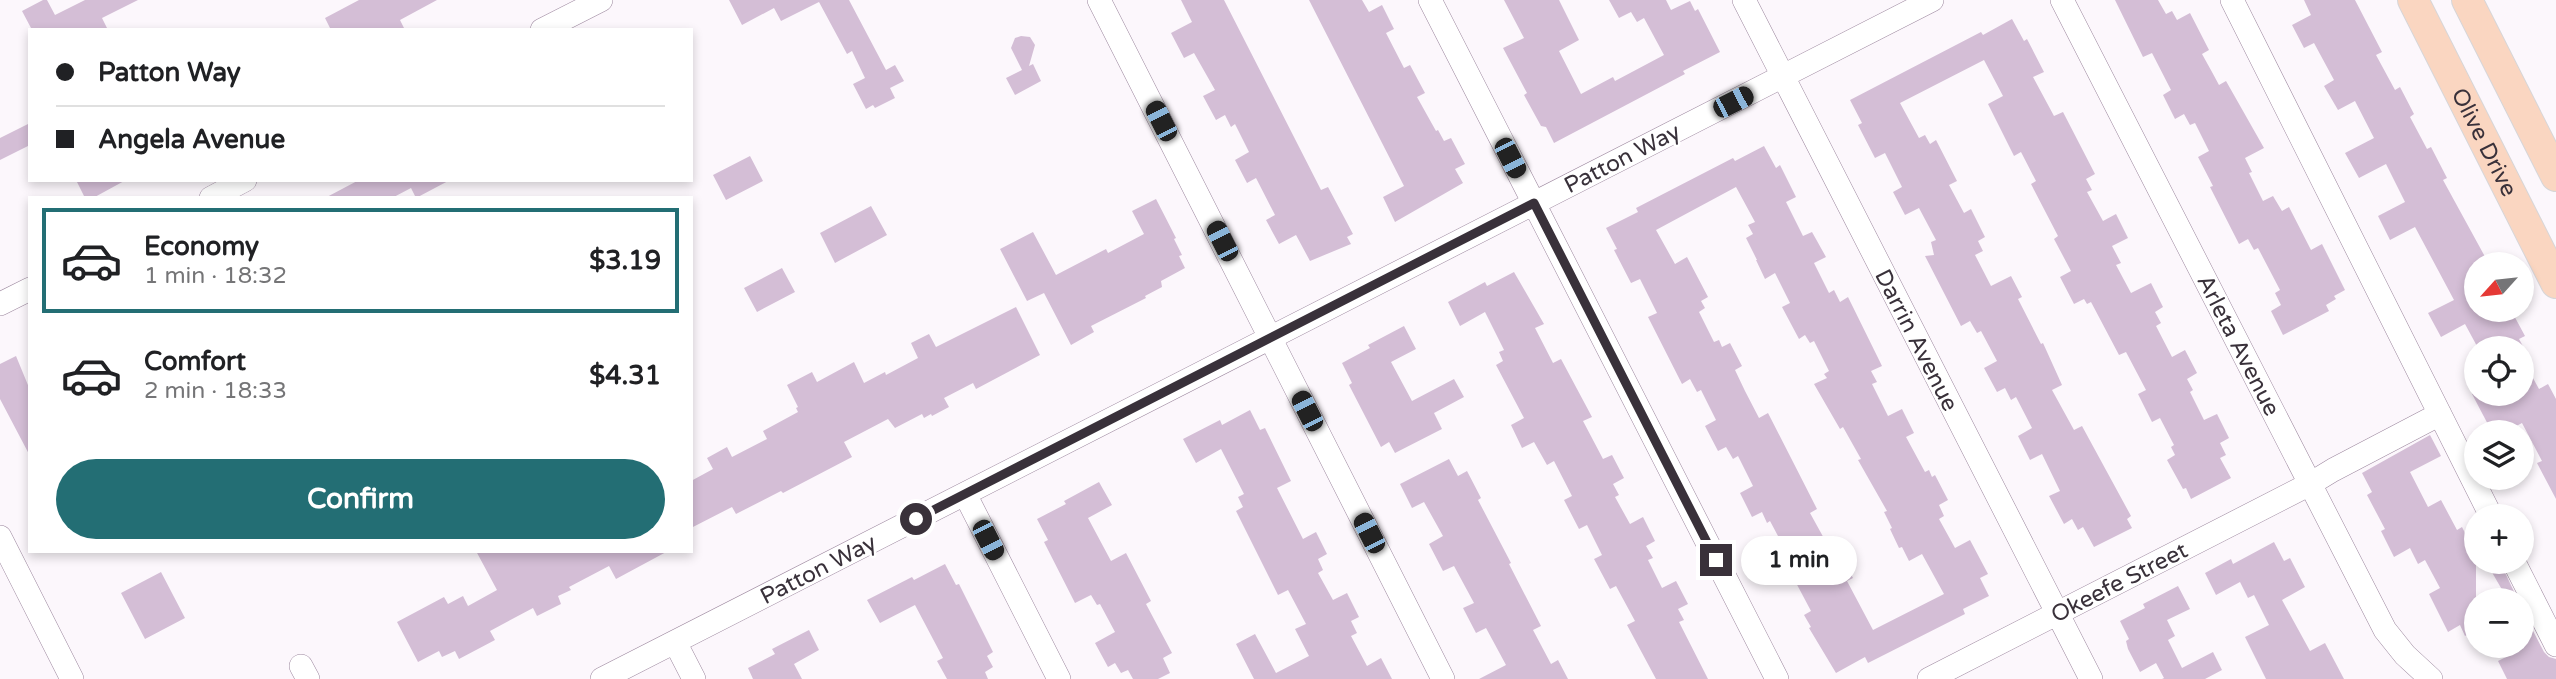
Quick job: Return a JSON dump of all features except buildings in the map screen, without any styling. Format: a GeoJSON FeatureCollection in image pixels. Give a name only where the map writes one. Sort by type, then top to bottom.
{"type":"FeatureCollection","features":[{"type":"Feature","properties":{"kind":"main road","name":"Olive Drive"},"geometry":{"type":"LineString","coordinates":[[2413,0],[2556,283]]}},
{"type":"Feature","properties":{"kind":"main road","name":"Olive Drive"},"geometry":{"type":"LineString","coordinates":[[2467,0],[2556,176]]}},
{"type":"Feature","properties":{"kind":"street"},"geometry":{"type":"LineString","coordinates":[[546,28],[601,0]]}},
{"type":"Feature","properties":{"kind":"street"},"geometry":{"type":"LineString","coordinates":[[1100,0],[1443,679]]}},
{"type":"Feature","properties":{"kind":"street"},"geometry":{"type":"LineString","coordinates":[[1430,0],[1777,679]]}},
{"type":"Feature","properties":{"kind":"street","name":"Darrin Avenue"},"geometry":{"type":"LineString","coordinates":[[1744,0],[2091,679]]}},
{"type":"Feature","properties":{"kind":"street","name":"Patton Way"},"geometry":{"type":"LineString","coordinates":[[602,679],[1932,0]]}},
{"type":"Feature","properties":{"kind":"street","name":"Arleta Avenue"},"geometry":{"type":"LineString","coordinates":[[2062,0],[2385,630],[2405,656],[2431,679]]}},
{"type":"Feature","properties":{"kind":"street"},"geometry":{"type":"LineString","coordinates":[[2232,0],[2485,504]]}},
{"type":"Feature","properties":{"kind":"street"},"geometry":{"type":"LineString","coordinates":[[215,196],[241,182]]}},
{"type":"Feature","properties":{"kind":"street"},"geometry":{"type":"LineString","coordinates":[[0,304],[28,290]]}},
{"type":"Feature","properties":{"kind":"street","name":"Okeefe Street"},"geometry":{"type":"LineString","coordinates":[[1929,679],[2310,484],[2440,414]]}},
{"type":"Feature","properties":{"kind":"street"},"geometry":{"type":"LineString","coordinates":[[965,494],[1059,679]]}},
{"type":"Feature","properties":{"kind":"street"},"geometry":{"type":"LineString","coordinates":[[0,537],[72,679]]}},
{"type":"Feature","properties":{"kind":"street"},"geometry":{"type":"LineString","coordinates":[[2520,574],[2556,645]]}},
{"type":"Feature","properties":{"kind":"street"},"geometry":{"type":"LineString","coordinates":[[675,642],[694,679]]}},
{"type":"Feature","properties":{"kind":"route"},"geometry":{"type":"LineString","coordinates":[[916,519],[1534,203],[1716,560]]}}]}
